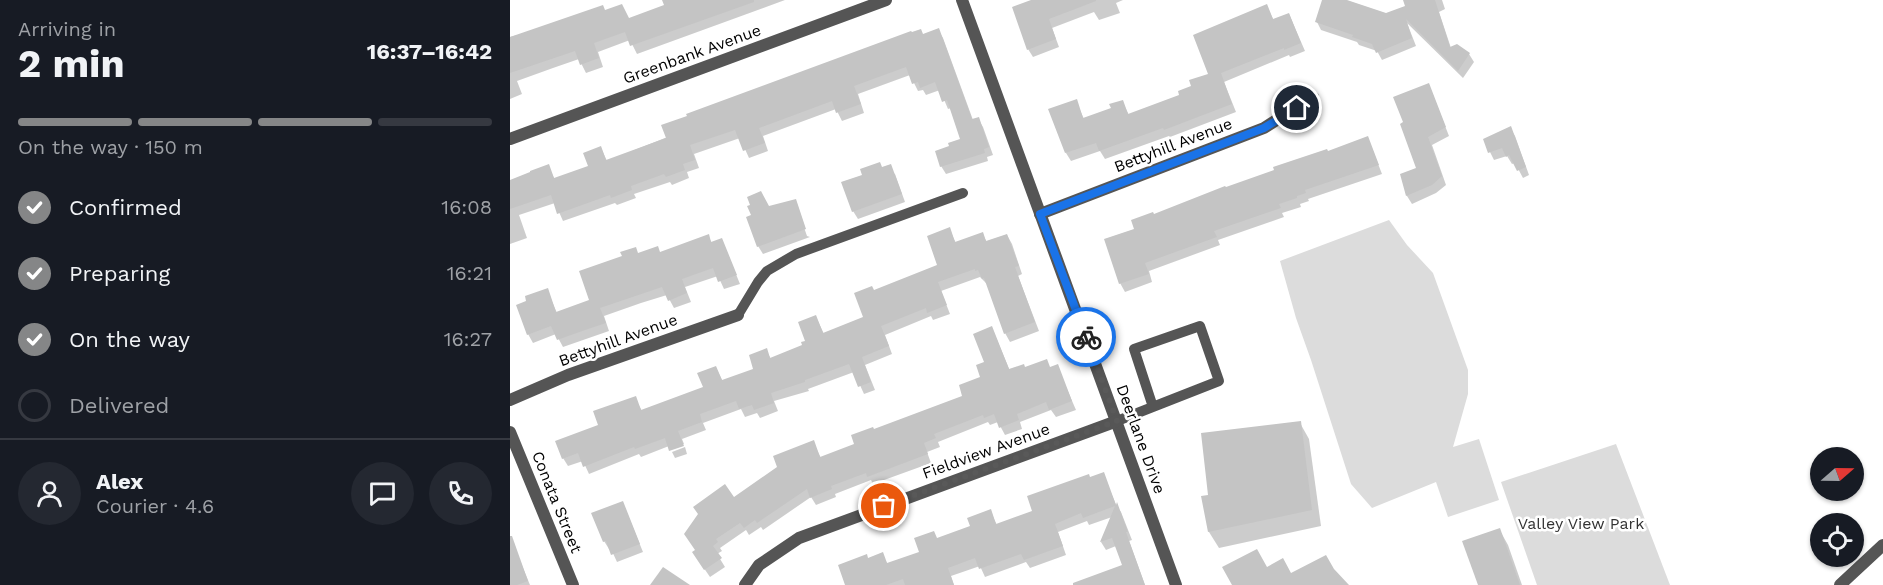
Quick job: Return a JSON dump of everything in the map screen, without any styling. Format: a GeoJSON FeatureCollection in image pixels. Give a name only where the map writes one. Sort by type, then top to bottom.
{"type":"FeatureCollection","features":[{"type":"Feature","properties":{"kind":"street","name":"Greenbank Avenue"},"geometry":{"type":"LineString","coordinates":[[510,139],[886,0]]}},
{"type":"Feature","properties":{"kind":"street","name":"Deerlane Drive"},"geometry":{"type":"LineString","coordinates":[[962,0],[1176,585]]}},
{"type":"Feature","properties":{"kind":"street","name":"Bettyhill Avenue"},"geometry":{"type":"LineString","coordinates":[[1040,214],[1264,128],[1313,98]]}},
{"type":"Feature","properties":{"kind":"street","name":"Bettyhill Avenue"},"geometry":{"type":"LineString","coordinates":[[510,400],[567,375],[738,315]]}},
{"type":"Feature","properties":{"kind":"street","name":"Fieldview Avenue"},"geometry":{"type":"LineString","coordinates":[[745,585],[759,565],[799,538],[1117,421]]}},
{"type":"Feature","properties":{"kind":"street","name":"Conata Street"},"geometry":{"type":"LineString","coordinates":[[510,432],[573,585]]}},
{"type":"Feature","properties":{"kind":"street"},"geometry":{"type":"LineString","coordinates":[[1840,585],[1883,545]]}},
{"type":"Feature","properties":{"kind":"lane"},"geometry":{"type":"LineString","coordinates":[[738,315],[767,271],[796,254],[963,193]]}},
{"type":"Feature","properties":{"kind":"lane"},"geometry":{"type":"LineString","coordinates":[[1117,421],[1219,381],[1200,326],[1134,349],[1153,406]]}},
{"type":"Feature","properties":{"kind":"green space"},"geometry":{"type":"Polygon","coordinates":[[[1389,220],[1407,245],[1433,273],[1468,370],[1468,394],[1453,447],[1479,439],[1499,500],[1448,517],[1436,482],[1372,508],[1351,484],[1296,318],[1280,261],[1389,220]]]}},
{"type":"Feature","properties":{"kind":"green space","name":"Valley View Park"},"geometry":{"type":"Polygon","coordinates":[[[1616,444],[1670,585],[1537,585],[1501,482],[1616,444]]]}},
{"type":"Feature","properties":{"kind":"building"},"geometry":{"type":"Polygon","coordinates":[[[662,0],[754,0],[754,2],[630,46],[625,32],[594,43],[599,58],[580,65],[575,51],[510,73],[510,37],[603,5],[605,10],[622,4],[629,18],[664,5],[662,0]]]}},
{"type":"Feature","properties":{"kind":"building"},"geometry":{"type":"Polygon","coordinates":[[[1031,0],[1096,1],[1049,19],[1056,39],[1027,50],[1012,7],[1031,0]]]}},
{"type":"Feature","properties":{"kind":"building"},"geometry":{"type":"Polygon","coordinates":[[[1322,0],[1347,0],[1386,13],[1405,6],[1403,0],[1435,0],[1450,47],[1457,44],[1470,53],[1458,71],[1406,19],[1412,38],[1376,53],[1372,44],[1315,22],[1322,0]]]}},
{"type":"Feature","properties":{"kind":"building"},"geometry":{"type":"Polygon","coordinates":[[[1267,4],[1273,19],[1289,13],[1301,43],[1221,73],[1232,104],[1164,130],[1163,128],[1099,151],[1096,143],[1065,153],[1048,109],[1077,99],[1083,118],[1111,108],[1109,104],[1123,100],[1128,114],[1179,95],[1178,91],[1191,86],[1189,80],[1208,74],[1193,35],[1267,4]]]}},
{"type":"Feature","properties":{"kind":"building"},"geometry":{"type":"Polygon","coordinates":[[[939,28],[972,119],[979,117],[989,147],[984,149],[985,153],[940,167],[935,151],[960,139],[947,100],[942,102],[935,82],[920,88],[918,82],[912,84],[906,67],[854,86],[861,104],[836,113],[832,101],[759,128],[765,143],[743,151],[735,130],[690,145],[695,160],[683,164],[685,170],[666,177],[664,174],[631,186],[632,190],[611,198],[610,195],[557,214],[551,195],[510,209],[510,180],[530,171],[549,164],[554,178],[588,166],[583,153],[601,146],[606,160],[666,138],[661,125],[687,116],[686,114],[911,31],[921,29],[923,34],[939,28]]]}},
{"type":"Feature","properties":{"kind":"building"},"geometry":{"type":"Polygon","coordinates":[[[1429,83],[1446,127],[1428,137],[1442,176],[1432,185],[1406,196],[1400,174],[1416,168],[1400,124],[1403,122],[1393,97],[1429,83]]]}},
{"type":"Feature","properties":{"kind":"building"},"geometry":{"type":"Polygon","coordinates":[[[1511,126],[1526,167],[1517,171],[1509,155],[1506,157],[1502,148],[1488,153],[1483,139],[1511,126]]]}},
{"type":"Feature","properties":{"kind":"building"},"geometry":{"type":"Polygon","coordinates":[[[1368,136],[1379,165],[1305,190],[1306,193],[1297,198],[1279,204],[1281,208],[1214,231],[1217,237],[1145,263],[1149,274],[1119,284],[1104,239],[1134,229],[1131,220],[1153,212],[1154,214],[1225,186],[1274,170],[1273,167],[1327,149],[1328,151],[1368,136]]]}},
{"type":"Feature","properties":{"kind":"building"},"geometry":{"type":"Polygon","coordinates":[[[880,162],[882,167],[891,164],[902,194],[852,212],[841,182],[862,175],[860,169],[880,162]]]}},
{"type":"Feature","properties":{"kind":"building"},"geometry":{"type":"Polygon","coordinates":[[[761,191],[769,206],[796,199],[806,229],[757,247],[746,217],[751,215],[747,206],[750,205],[747,197],[761,191]]]}},
{"type":"Feature","properties":{"kind":"building"},"geometry":{"type":"Polygon","coordinates":[[[950,227],[955,242],[983,232],[986,241],[1007,234],[1019,266],[1015,267],[1035,322],[1004,334],[984,278],[982,279],[978,270],[975,271],[975,269],[938,282],[947,305],[927,313],[926,308],[881,326],[889,346],[862,357],[871,382],[858,387],[849,364],[771,393],[774,403],[754,410],[752,405],[739,409],[736,401],[700,414],[702,422],[678,431],[684,446],[669,451],[665,438],[635,449],[634,447],[583,467],[578,453],[562,459],[555,441],[598,425],[593,411],[636,396],[641,410],[703,387],[697,373],[716,366],[722,380],[753,369],[749,355],[767,348],[770,358],[802,345],[801,342],[805,341],[798,322],[816,315],[823,333],[863,317],[854,293],[872,286],[874,290],[937,265],[927,236],[950,227]]]}},
{"type":"Feature","properties":{"kind":"building"},"geometry":{"type":"Polygon","coordinates":[[[709,234],[711,242],[722,238],[737,275],[718,282],[713,268],[682,279],[687,293],[668,301],[662,287],[600,308],[606,323],[557,340],[551,326],[527,335],[516,305],[526,301],[525,296],[548,288],[556,312],[589,300],[579,271],[622,256],[620,252],[636,247],[638,253],[658,246],[660,252],[709,234]]]}},
{"type":"Feature","properties":{"kind":"building"},"geometry":{"type":"Polygon","coordinates":[[[992,326],[1009,369],[1024,364],[1025,367],[1047,359],[1050,367],[1058,364],[1072,401],[1049,410],[1046,402],[1017,414],[1019,420],[999,428],[994,414],[984,418],[983,415],[934,434],[936,438],[924,443],[928,454],[867,477],[866,473],[831,486],[832,489],[810,498],[807,489],[757,523],[755,520],[744,528],[740,523],[716,539],[718,542],[713,546],[722,558],[704,570],[692,552],[695,550],[684,534],[698,514],[693,507],[725,484],[734,497],[777,467],[773,456],[814,440],[820,457],[854,444],[851,435],[873,427],[874,429],[962,396],[959,385],[980,377],[976,365],[984,362],[973,334],[992,326]]]}},
{"type":"Feature","properties":{"kind":"building"},"geometry":{"type":"Polygon","coordinates":[[[1301,421],[1312,510],[1208,532],[1201,496],[1208,495],[1201,433],[1301,421]]]}},
{"type":"Feature","properties":{"kind":"building"},"geometry":{"type":"Polygon","coordinates":[[[1104,472],[1128,532],[1126,532],[1145,585],[1073,585],[1073,583],[1122,565],[1112,538],[1100,542],[1115,506],[1083,518],[1081,513],[1055,524],[1063,546],[1024,560],[1021,554],[979,569],[975,558],[948,568],[954,585],[905,585],[903,579],[886,585],[845,585],[838,565],[867,554],[868,558],[883,552],[887,563],[919,552],[914,538],[934,531],[937,538],[970,526],[967,518],[991,509],[996,524],[1032,511],[1027,496],[1089,474],[1090,477],[1104,472]]]}},
{"type":"Feature","properties":{"kind":"building"},"geometry":{"type":"Polygon","coordinates":[[[623,501],[640,544],[611,555],[591,513],[623,501]]]}},
{"type":"Feature","properties":{"kind":"building"},"geometry":{"type":"Polygon","coordinates":[[[1500,528],[1520,585],[1478,585],[1462,541],[1500,528]]]}},
{"type":"Feature","properties":{"kind":"building"},"geometry":{"type":"Polygon","coordinates":[[[510,536],[512,536],[528,581],[517,585],[510,585],[510,536]]]}},
{"type":"Feature","properties":{"kind":"building"},"geometry":{"type":"Polygon","coordinates":[[[1257,549],[1267,567],[1283,558],[1291,573],[1326,555],[1334,569],[1349,585],[1232,585],[1222,567],[1257,549]]]}},
{"type":"Feature","properties":{"kind":"building"},"geometry":{"type":"Polygon","coordinates":[[[663,567],[690,585],[650,585],[663,567]]]}},
{"type":"Feature","properties":{"kind":"way so far"},"geometry":{"type":"LineString","coordinates":[[884,506],[1117,421],[1086,337]]}},
{"type":"Feature","properties":{"kind":"route"},"geometry":{"type":"LineString","coordinates":[[1086,337],[1040,214],[1264,128],[1297,108]]}}]}
